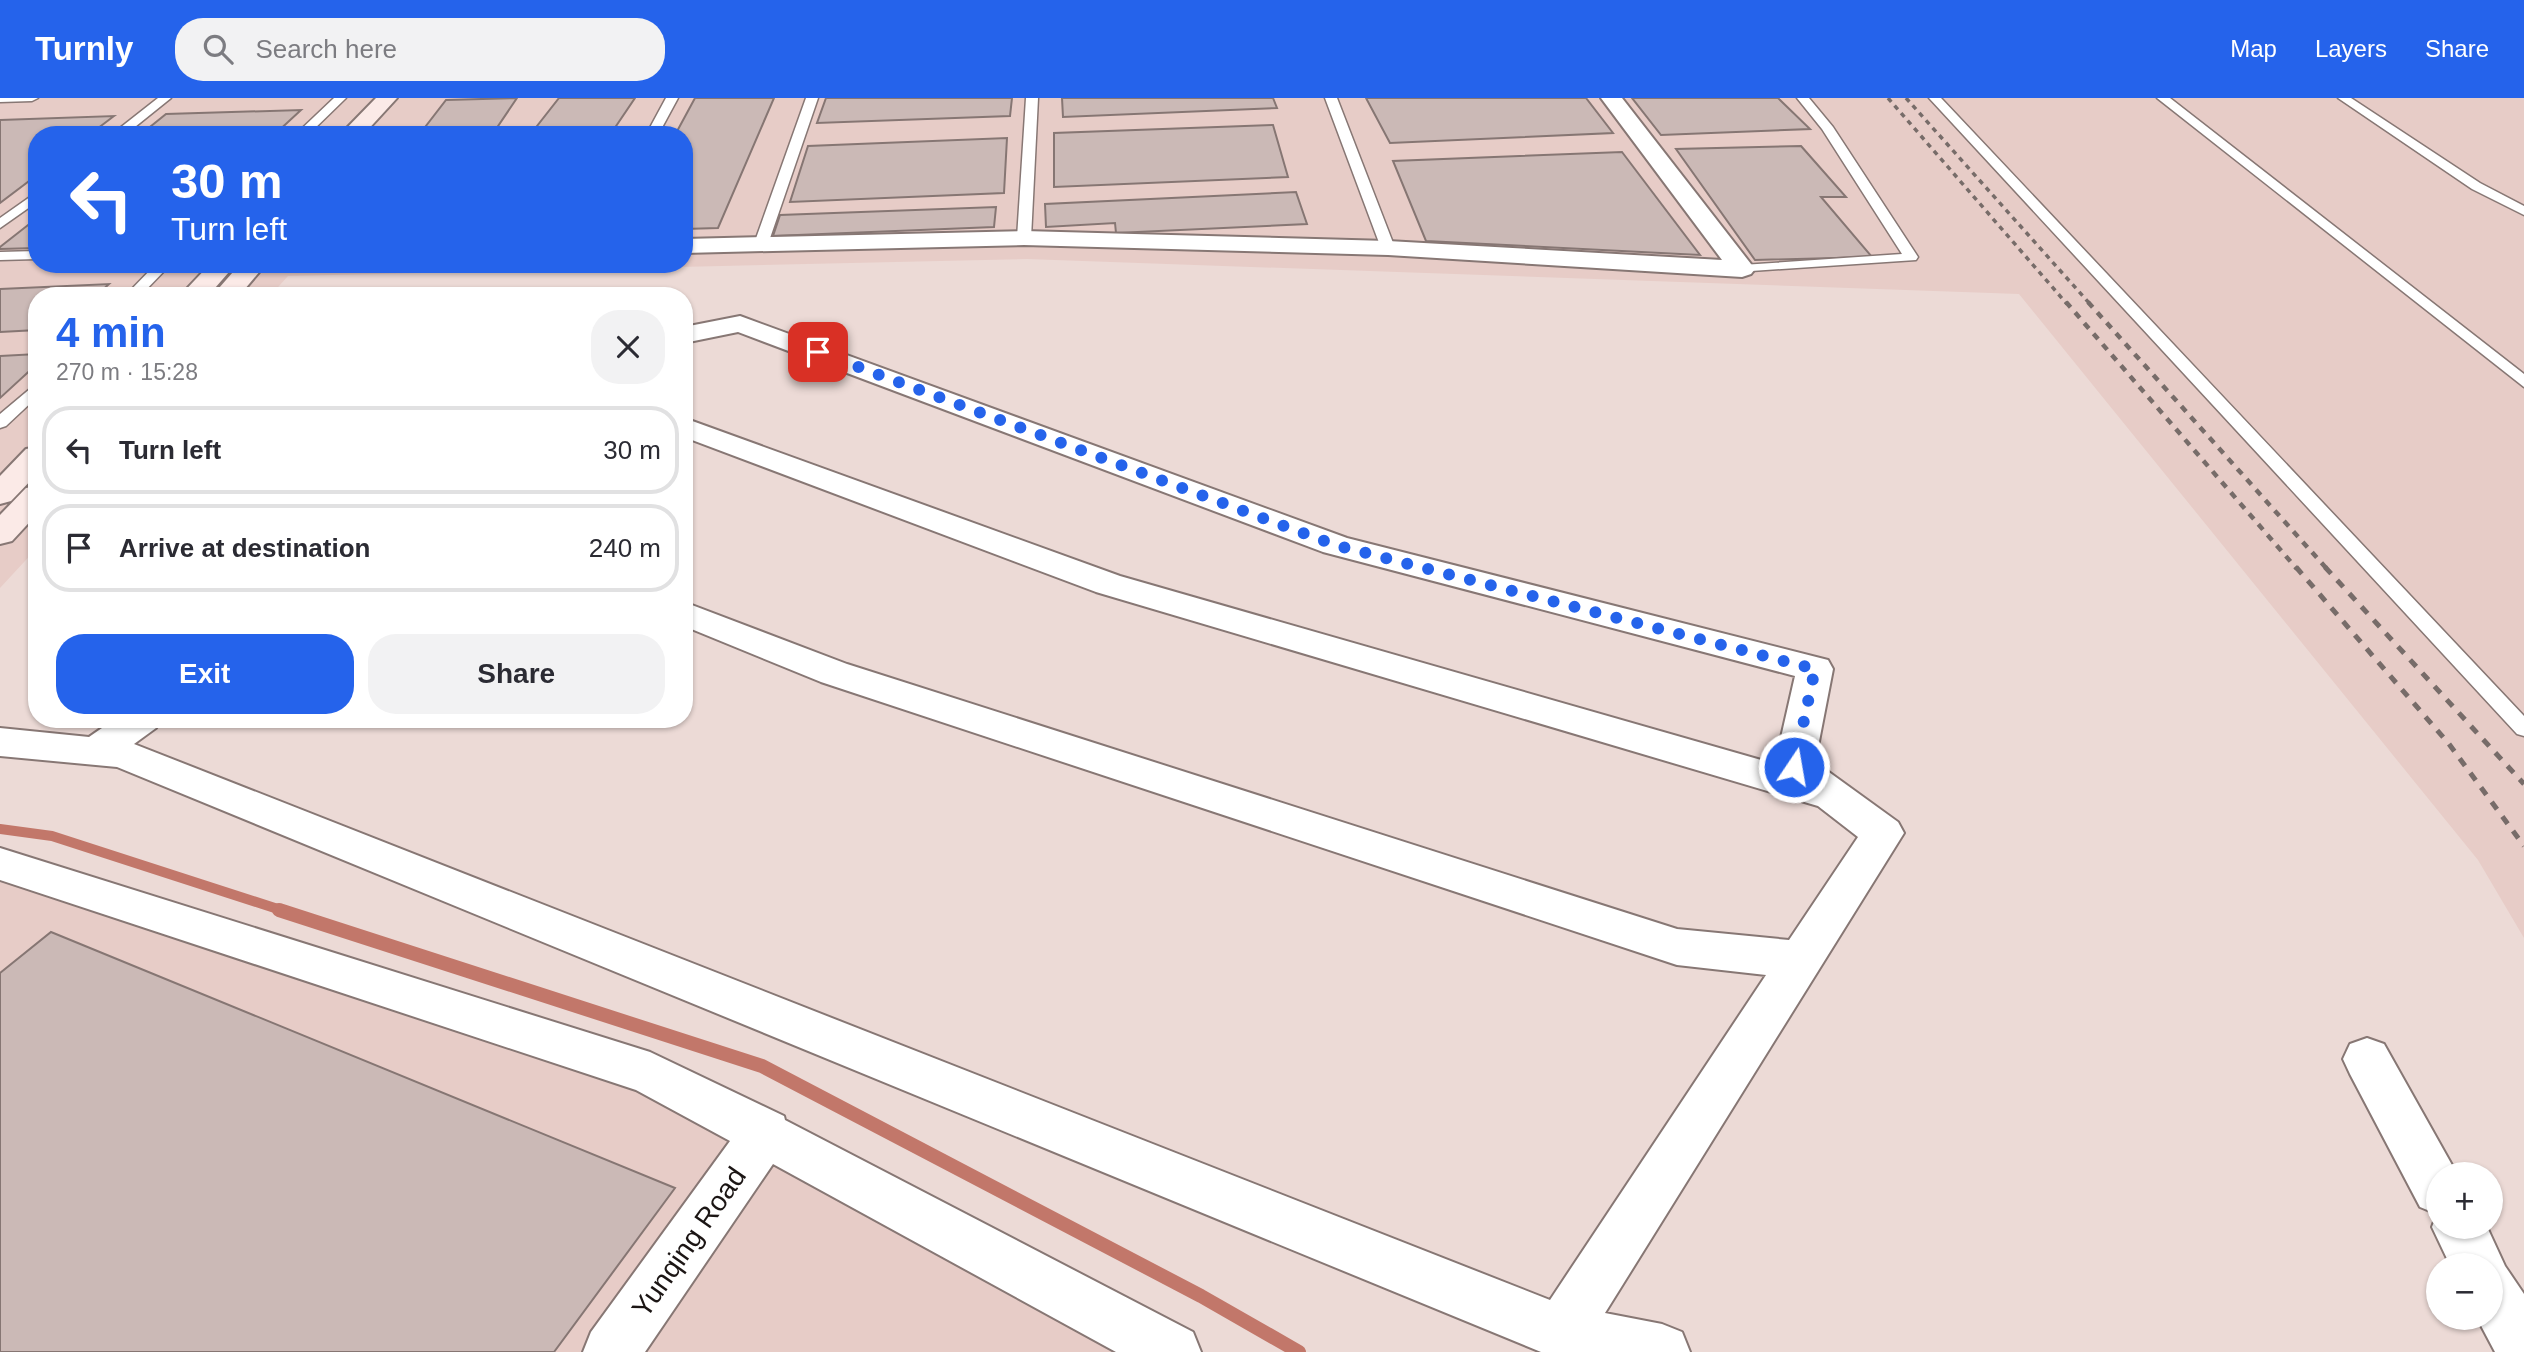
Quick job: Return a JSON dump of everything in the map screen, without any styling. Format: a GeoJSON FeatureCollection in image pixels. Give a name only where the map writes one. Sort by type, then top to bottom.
{"type":"FeatureCollection","features":[{"type":"Feature","properties":{"kind":"main road"},"geometry":{"type":"LineString","coordinates":[[360,126],[387,98]]}},
{"type":"Feature","properties":{"kind":"main road"},"geometry":{"type":"LineString","coordinates":[[384,126],[410,98]]}},
{"type":"Feature","properties":{"kind":"main road"},"geometry":{"type":"LineString","coordinates":[[202,287],[215,273]]}},
{"type":"Feature","properties":{"kind":"main road"},"geometry":{"type":"LineString","coordinates":[[233,287],[246,273]]}},
{"type":"Feature","properties":{"kind":"main road"},"geometry":{"type":"LineString","coordinates":[[0,494],[28,465]]}},
{"type":"Feature","properties":{"kind":"main road"},"geometry":{"type":"LineString","coordinates":[[0,534],[28,504]]}},
{"type":"Feature","properties":{"kind":"street"},"geometry":{"type":"LineString","coordinates":[[1611,98],[1742,268]]}},
{"type":"Feature","properties":{"kind":"street"},"geometry":{"type":"LineString","coordinates":[[693,246],[1024,238],[1388,248],[1742,268]]}},
{"type":"Feature","properties":{"kind":"street"},"geometry":{"type":"LineString","coordinates":[[693,333],[740,324],[1335,545],[1815,669],[1794,767],[1884,833],[1561,1332]]}},
{"type":"Feature","properties":{"kind":"street"},"geometry":{"type":"LineString","coordinates":[[693,430],[1108,584],[1834,796]]}},
{"type":"Feature","properties":{"kind":"street"},"geometry":{"type":"LineString","coordinates":[[693,617],[834,673],[1676,947],[1801,960]]}},
{"type":"Feature","properties":{"kind":"street"},"geometry":{"type":"LineString","coordinates":[[97,751],[129,728]]}},
{"type":"Feature","properties":{"kind":"street"},"geometry":{"type":"LineString","coordinates":[[0,742],[122,754],[1561,1332],[1662,1352]]}},
{"type":"Feature","properties":{"kind":"street"},"geometry":{"type":"LineString","coordinates":[[0,864],[650,1073],[766,1132],[1173,1352]]}},
{"type":"Feature","properties":{"kind":"street"},"geometry":{"type":"LineString","coordinates":[[2367,1059],[2426,1168]]}},
{"type":"Feature","properties":{"kind":"street","name":"Yunqing Road"},"geometry":{"type":"LineString","coordinates":[[611,1352],[766,1132]]}},
{"type":"Feature","properties":{"kind":"street"},"geometry":{"type":"LineString","coordinates":[[2503,1311],[2524,1349]]}},
{"type":"Feature","properties":{"kind":"lane"},"geometry":{"type":"LineString","coordinates":[[0,99],[33,98]]}},
{"type":"Feature","properties":{"kind":"lane"},"geometry":{"type":"LineString","coordinates":[[129,126],[165,98]]}},
{"type":"Feature","properties":{"kind":"lane"},"geometry":{"type":"LineString","coordinates":[[310,126],[340,98]]}},
{"type":"Feature","properties":{"kind":"lane"},"geometry":{"type":"LineString","coordinates":[[657,126],[673,98]]}},
{"type":"Feature","properties":{"kind":"lane"},"geometry":{"type":"LineString","coordinates":[[761,244],[812,98]]}},
{"type":"Feature","properties":{"kind":"lane"},"geometry":{"type":"LineString","coordinates":[[1024,238],[1032,98]]}},
{"type":"Feature","properties":{"kind":"lane"},"geometry":{"type":"LineString","coordinates":[[1331,98],[1388,248]]}},
{"type":"Feature","properties":{"kind":"lane"},"geometry":{"type":"LineString","coordinates":[[1742,268],[1911,257],[1827,127],[1803,98]]}},
{"type":"Feature","properties":{"kind":"lane"},"geometry":{"type":"LineString","coordinates":[[1935,98],[2524,729]]}},
{"type":"Feature","properties":{"kind":"lane"},"geometry":{"type":"LineString","coordinates":[[2163,98],[2524,382]]}},
{"type":"Feature","properties":{"kind":"lane"},"geometry":{"type":"LineString","coordinates":[[2344,98],[2476,186],[2524,211]]}},
{"type":"Feature","properties":{"kind":"lane"},"geometry":{"type":"LineString","coordinates":[[0,224],[28,203]]}},
{"type":"Feature","properties":{"kind":"lane"},"geometry":{"type":"LineString","coordinates":[[0,256],[28,254]]}},
{"type":"Feature","properties":{"kind":"lane"},"geometry":{"type":"LineString","coordinates":[[141,287],[155,273]]}},
{"type":"Feature","properties":{"kind":"lane"},"geometry":{"type":"LineString","coordinates":[[0,423],[28,397]]}},
{"type":"Feature","properties":{"kind":"shaded area"},"geometry":{"type":"Polygon","coordinates":[[[0,98],[2524,98],[2524,938],[2478,860],[2019,294],[1027,259],[693,267],[693,126],[28,126],[28,273],[418,273],[288,276],[278,287],[28,287],[28,558],[0,588],[0,98]]]}},
{"type":"Feature","properties":{"kind":"shaded area"},"geometry":{"type":"Polygon","coordinates":[[[0,864],[650,1073],[1173,1352],[0,1352],[0,864]]]}},
{"type":"Feature","properties":{"kind":"building"},"geometry":{"type":"Polygon","coordinates":[[[517,98],[498,126],[426,126],[446,100],[517,98]]]}},
{"type":"Feature","properties":{"kind":"building"},"geometry":{"type":"Polygon","coordinates":[[[559,98],[635,98],[616,126],[537,126],[559,98]]]}},
{"type":"Feature","properties":{"kind":"building"},"geometry":{"type":"Polygon","coordinates":[[[695,98],[774,98],[718,228],[693,229],[693,126],[680,126],[695,98]]]}},
{"type":"Feature","properties":{"kind":"building"},"geometry":{"type":"Polygon","coordinates":[[[826,98],[1012,98],[1010,116],[817,123],[826,98]]]}},
{"type":"Feature","properties":{"kind":"building"},"geometry":{"type":"Polygon","coordinates":[[[1062,98],[1273,98],[1277,108],[1063,117],[1062,98]]]}},
{"type":"Feature","properties":{"kind":"building"},"geometry":{"type":"Polygon","coordinates":[[[1366,98],[1586,98],[1613,133],[1390,143],[1366,98]]]}},
{"type":"Feature","properties":{"kind":"building"},"geometry":{"type":"Polygon","coordinates":[[[1632,98],[1778,98],[1810,129],[1661,135],[1632,98]]]}},
{"type":"Feature","properties":{"kind":"building"},"geometry":{"type":"Polygon","coordinates":[[[301,110],[284,126],[151,126],[166,114],[301,110]]]}},
{"type":"Feature","properties":{"kind":"building"},"geometry":{"type":"Polygon","coordinates":[[[114,116],[101,126],[28,126],[28,182],[0,203],[0,120],[114,116]]]}},
{"type":"Feature","properties":{"kind":"building"},"geometry":{"type":"Polygon","coordinates":[[[1273,125],[1288,177],[1054,187],[1054,133],[1273,125]]]}},
{"type":"Feature","properties":{"kind":"building"},"geometry":{"type":"Polygon","coordinates":[[[1007,138],[1004,193],[790,202],[808,146],[1007,138]]]}},
{"type":"Feature","properties":{"kind":"building"},"geometry":{"type":"Polygon","coordinates":[[[1801,146],[1846,197],[1821,197],[1872,257],[1755,260],[1676,149],[1801,146]]]}},
{"type":"Feature","properties":{"kind":"building"},"geometry":{"type":"Polygon","coordinates":[[[1622,152],[1700,255],[1426,241],[1393,161],[1622,152]]]}},
{"type":"Feature","properties":{"kind":"building"},"geometry":{"type":"Polygon","coordinates":[[[1296,192],[1307,224],[1116,233],[1115,223],[1046,227],[1045,204],[1296,192]]]}},
{"type":"Feature","properties":{"kind":"building"},"geometry":{"type":"Polygon","coordinates":[[[996,207],[994,227],[773,236],[780,215],[996,207]]]}},
{"type":"Feature","properties":{"kind":"building"},"geometry":{"type":"Polygon","coordinates":[[[28,225],[28,248],[0,247],[28,225]]]}},
{"type":"Feature","properties":{"kind":"building"},"geometry":{"type":"Polygon","coordinates":[[[109,284],[106,287],[44,287],[109,284]]]}},
{"type":"Feature","properties":{"kind":"building"},"geometry":{"type":"Polygon","coordinates":[[[28,288],[28,330],[0,332],[0,289],[28,288]]]}},
{"type":"Feature","properties":{"kind":"building"},"geometry":{"type":"Polygon","coordinates":[[[28,354],[28,372],[0,398],[0,356],[28,354]]]}},
{"type":"Feature","properties":{"kind":"building"},"geometry":{"type":"Polygon","coordinates":[[[51,932],[675,1188],[554,1352],[0,1352],[0,973],[51,932]]]}},
{"type":"Feature","properties":{"kind":"waterway"},"geometry":{"type":"LineString","coordinates":[[0,829],[52,836],[284,911]]}},
{"type":"Feature","properties":{"kind":"waterway"},"geometry":{"type":"LineString","coordinates":[[279,910],[762,1066],[1201,1296],[1299,1352]]}},
{"type":"Feature","properties":{"kind":"railway"},"geometry":{"type":"LineString","coordinates":[[1888,98],[2067,304]]}},
{"type":"Feature","properties":{"kind":"railway"},"geometry":{"type":"LineString","coordinates":[[1906,98],[2090,304]]}},
{"type":"Feature","properties":{"kind":"railway"},"geometry":{"type":"LineString","coordinates":[[2066,302],[2297,569]]}},
{"type":"Feature","properties":{"kind":"railway"},"geometry":{"type":"LineString","coordinates":[[2088,302],[2327,569]]}},
{"type":"Feature","properties":{"kind":"railway"},"geometry":{"type":"LineString","coordinates":[[2296,567],[2449,744],[2524,846]]}},
{"type":"Feature","properties":{"kind":"railway"},"geometry":{"type":"LineString","coordinates":[[2325,567],[2524,784]]}},
{"type":"Feature","properties":{"kind":"route"},"geometry":{"type":"LineString","coordinates":[[818,352],[1335,545],[1815,669],[1794,767]]}}]}
